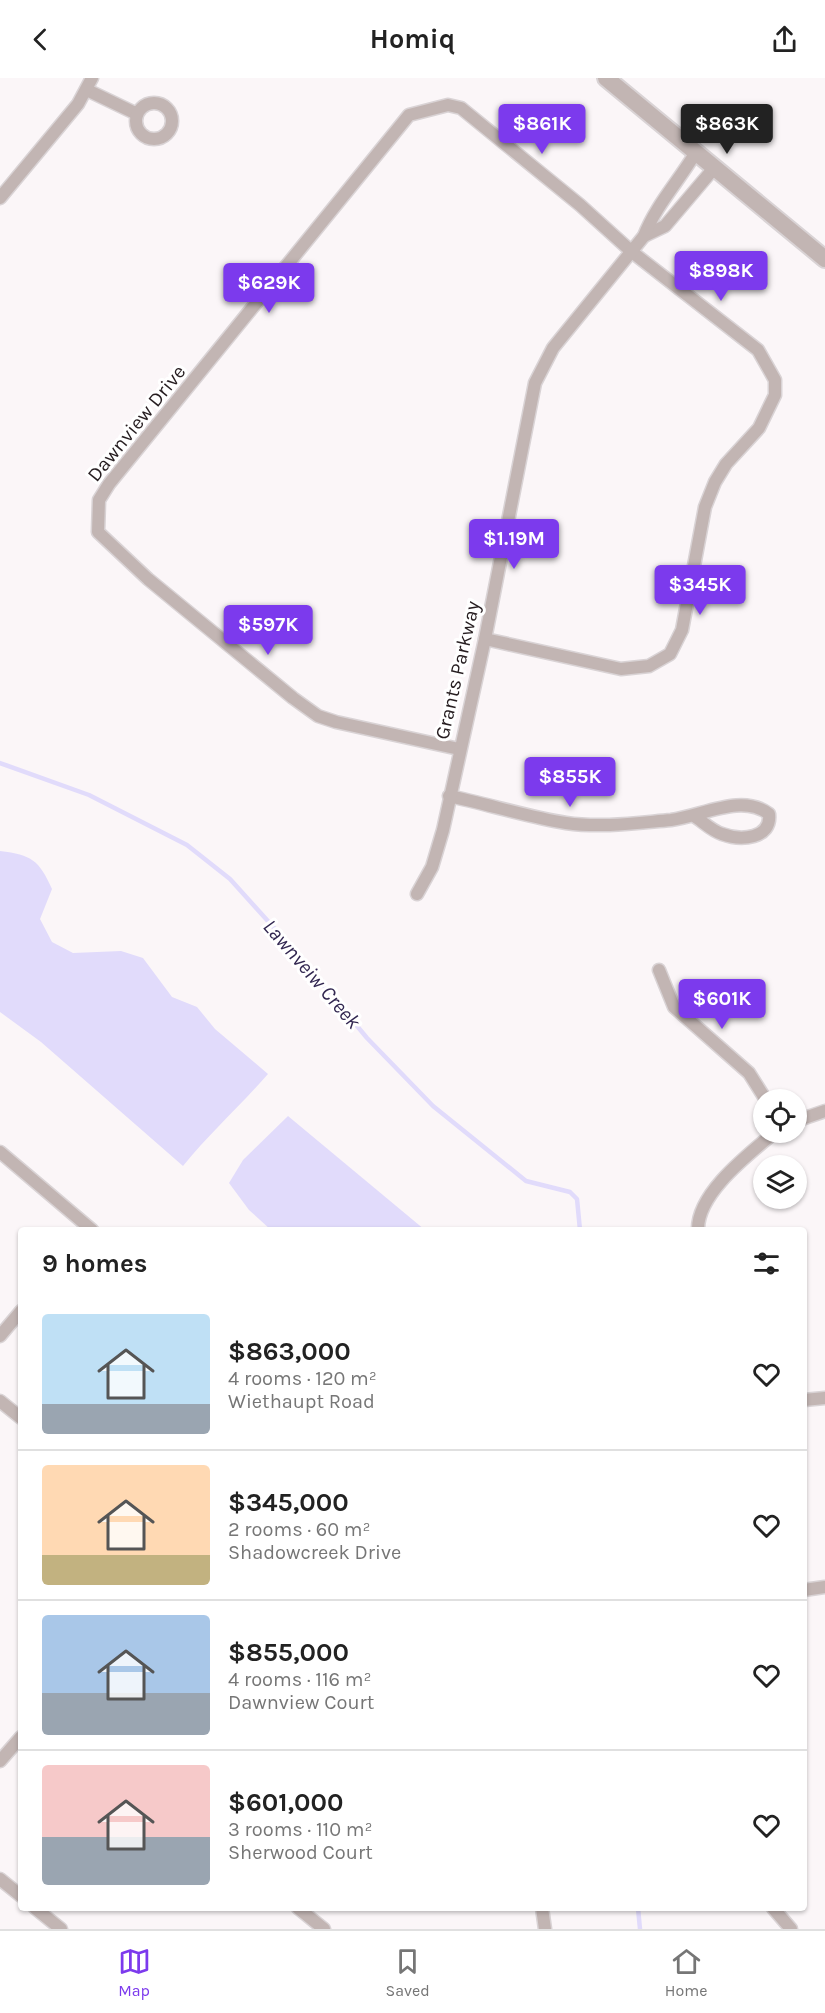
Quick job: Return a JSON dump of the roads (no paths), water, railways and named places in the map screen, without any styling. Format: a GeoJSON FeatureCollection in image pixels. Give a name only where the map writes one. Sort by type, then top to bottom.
{"type":"FeatureCollection","features":[{"type":"Feature","properties":{"kind":"street"},"geometry":{"type":"LineString","coordinates":[[0,198],[87,90],[92,78]]}},
{"type":"Feature","properties":{"kind":"street"},"geometry":{"type":"LineString","coordinates":[[606,78],[825,259]]}},
{"type":"Feature","properties":{"kind":"street"},"geometry":{"type":"LineString","coordinates":[[87,90],[137,114]]}},
{"type":"Feature","properties":{"kind":"street","name":"Dawnview Drive"},"geometry":{"type":"LineString","coordinates":[[459,749],[346,725],[318,716],[148,579],[111,546],[98,532],[99,500],[109,484],[409,115],[448,105],[461,108],[580,205],[632,252]]}},
{"type":"Feature","properties":{"kind":"street","name":"Grants Parkway"},"geometry":{"type":"LineString","coordinates":[[417,894],[432,867],[449,796],[485,639],[535,383],[553,348],[644,236],[652,215],[680,181],[696,152]]}},
{"type":"Feature","properties":{"kind":"street","name":"Grants Parkway"},"geometry":{"type":"LineString","coordinates":[[644,236],[665,226],[715,167]]}},
{"type":"Feature","properties":{"kind":"street"},"geometry":{"type":"LineString","coordinates":[[485,639],[621,669],[650,666],[670,654],[682,630],[705,507],[715,482],[726,464],[759,429],[775,395],[775,380],[758,350],[632,252]]}},
{"type":"Feature","properties":{"kind":"street"},"geometry":{"type":"LineString","coordinates":[[449,796],[565,823],[631,824],[694,816],[745,804],[761,807],[769,814],[770,822],[766,830],[758,835],[744,837],[721,834],[694,816]]}},
{"type":"Feature","properties":{"kind":"street"},"geometry":{"type":"LineString","coordinates":[[659,970],[674,1007],[749,1073],[758,1089]]}},
{"type":"Feature","properties":{"kind":"street"},"geometry":{"type":"LineString","coordinates":[[807,1117],[825,1111]]}},
{"type":"Feature","properties":{"kind":"street"},"geometry":{"type":"LineString","coordinates":[[698,1227],[698,1221],[710,1197],[733,1168],[762,1143]]}},
{"type":"Feature","properties":{"kind":"street"},"geometry":{"type":"LineString","coordinates":[[0,1152],[88,1227]]}},
{"type":"Feature","properties":{"kind":"street"},"geometry":{"type":"LineString","coordinates":[[0,1336],[18,1315]]}},
{"type":"Feature","properties":{"kind":"street"},"geometry":{"type":"LineString","coordinates":[[807,1400],[825,1398]]}},
{"type":"Feature","properties":{"kind":"street"},"geometry":{"type":"LineString","coordinates":[[0,1401],[18,1416]]}},
{"type":"Feature","properties":{"kind":"street"},"geometry":{"type":"LineString","coordinates":[[807,1590],[825,1587]]}},
{"type":"Feature","properties":{"kind":"street"},"geometry":{"type":"LineString","coordinates":[[0,1761],[18,1740]]}},
{"type":"Feature","properties":{"kind":"street"},"geometry":{"type":"LineString","coordinates":[[0,1879],[18,1894]]}},
{"type":"Feature","properties":{"kind":"street"},"geometry":{"type":"LineString","coordinates":[[39,1911],[61,1929]]}},
{"type":"Feature","properties":{"kind":"street"},"geometry":{"type":"LineString","coordinates":[[302,1911],[324,1929]]}},
{"type":"Feature","properties":{"kind":"street"},"geometry":{"type":"LineString","coordinates":[[542,1911],[544,1929]]}},
{"type":"Feature","properties":{"kind":"street"},"geometry":{"type":"LineString","coordinates":[[776,1911],[791,1929]]}},
{"type":"Feature","properties":{"kind":"waterway","name":"Lawnveiw Creek"},"geometry":{"type":"LineString","coordinates":[[0,763],[89,795],[187,845],[230,879],[294,950],[367,1038],[433,1106],[526,1181],[570,1192],[577,1199],[580,1227]]}},
{"type":"Feature","properties":{"kind":"waterway","name":"Lawnveiw Creek"},"geometry":{"type":"LineString","coordinates":[[638,1911],[640,1929]]}}]}
